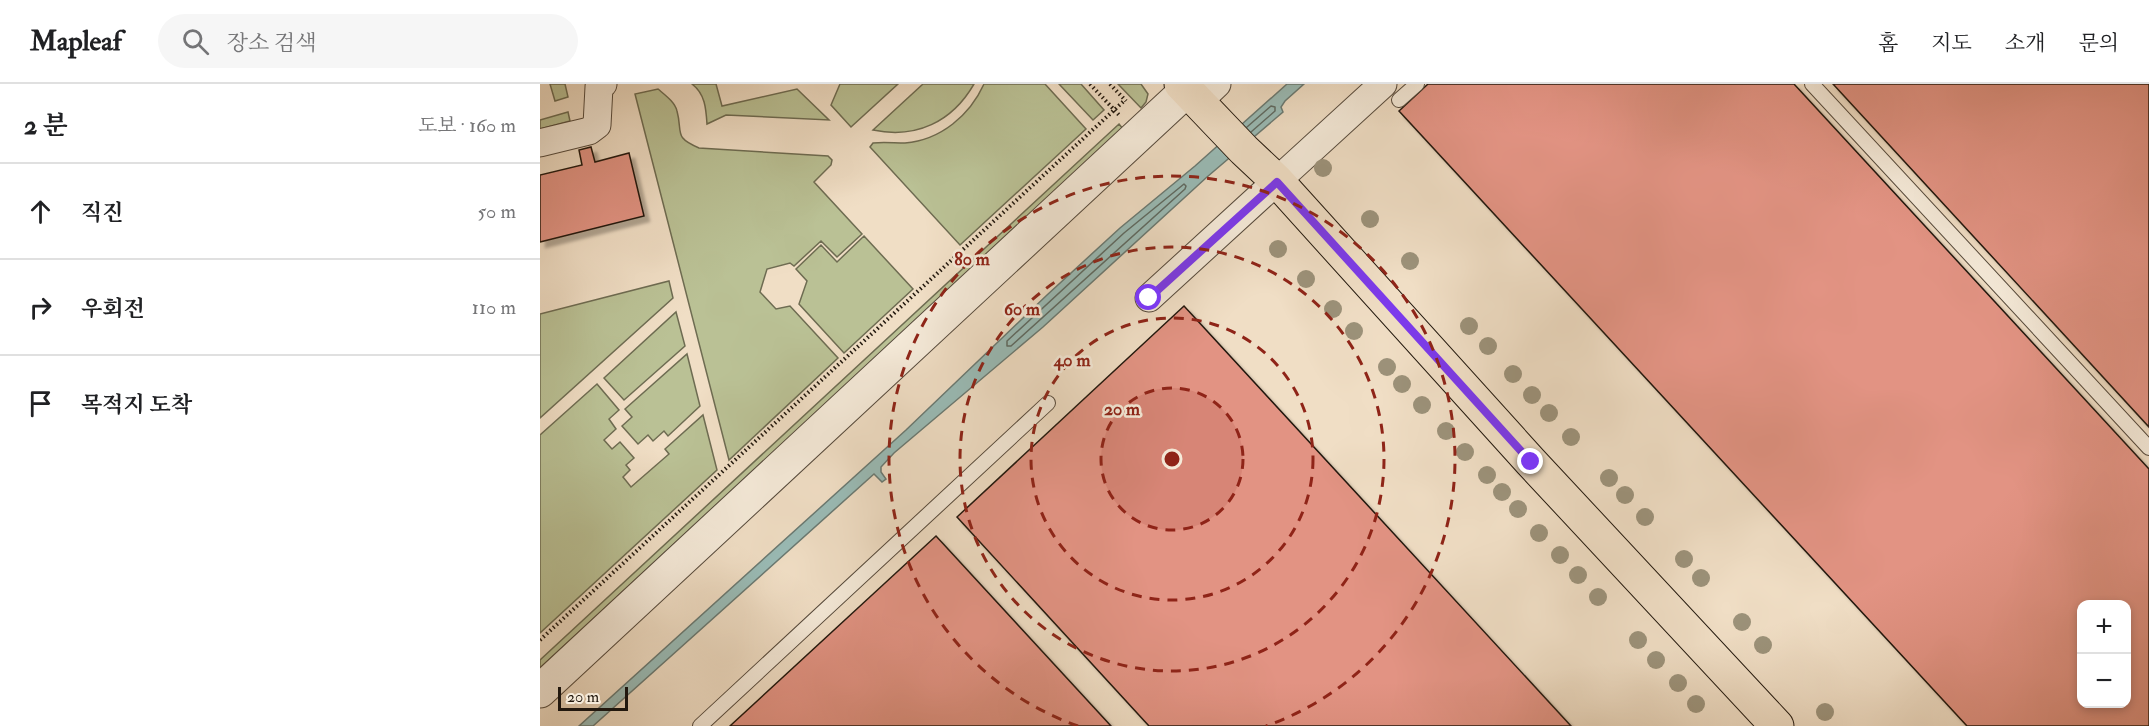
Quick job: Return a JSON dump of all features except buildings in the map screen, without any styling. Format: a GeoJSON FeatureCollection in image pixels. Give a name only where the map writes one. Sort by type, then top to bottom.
{"type":"FeatureCollection","features":[{"type":"Feature","properties":{"kind":"main road"},"geometry":{"type":"LineString","coordinates":[[1196,90],[1234,140],[1277,182],[1531,462],[1777,726]]}},
{"type":"Feature","properties":{"kind":"street"},"geometry":{"type":"LineString","coordinates":[[540,143],[589,131],[597,125],[597,97],[599,87],[603,84]]}},
{"type":"Feature","properties":{"kind":"street"},"geometry":{"type":"LineString","coordinates":[[540,691],[1138,135],[1196,90]]}},
{"type":"Feature","properties":{"kind":"street"},"geometry":{"type":"LineString","coordinates":[[1149,298],[1277,182],[1391,92]]}},
{"type":"Feature","properties":{"kind":"lane"},"geometry":{"type":"LineString","coordinates":[[1391,92],[1417,84]]}},
{"type":"Feature","properties":{"kind":"lane"},"geometry":{"type":"LineString","coordinates":[[1812,84],[2149,448]]}},
{"type":"Feature","properties":{"kind":"lane"},"geometry":{"type":"LineString","coordinates":[[700,726],[1048,403]]}},
{"type":"Feature","properties":{"kind":"path"},"geometry":{"type":"LineString","coordinates":[[1090,84],[1138,135]]}},
{"type":"Feature","properties":{"kind":"path"},"geometry":{"type":"LineString","coordinates":[[540,640],[1125,100]]}},
{"type":"Feature","properties":{"kind":"green space"},"geometry":{"type":"Polygon","coordinates":[[[550,84],[565,84],[568,97],[555,101],[550,84]]]}},
{"type":"Feature","properties":{"kind":"green space"},"geometry":{"type":"Polygon","coordinates":[[[692,84],[716,84],[722,106],[797,89],[829,120],[726,115],[707,124],[702,97],[692,84]]]}},
{"type":"Feature","properties":{"kind":"green space"},"geometry":{"type":"Polygon","coordinates":[[[840,84],[898,84],[851,127],[831,105],[840,84]]]}},
{"type":"Feature","properties":{"kind":"green space"},"geometry":{"type":"Polygon","coordinates":[[[923,84],[974,84],[955,108],[944,118],[931,125],[904,132],[873,130],[923,84]]]}},
{"type":"Feature","properties":{"kind":"green space"},"geometry":{"type":"Polygon","coordinates":[[[984,84],[1045,84],[1086,129],[960,245],[870,147],[873,143],[918,141],[942,131],[953,124],[971,106],[984,84]]]}},
{"type":"Feature","properties":{"kind":"green space"},"geometry":{"type":"Polygon","coordinates":[[[1059,84],[1081,84],[1104,110],[1093,120],[1059,84]]]}},
{"type":"Feature","properties":{"kind":"green space"},"geometry":{"type":"Polygon","coordinates":[[[1118,84],[1141,84],[1148,94],[1146,102],[1141,108],[1118,84]]]}},
{"type":"Feature","properties":{"kind":"green space"},"geometry":{"type":"Polygon","coordinates":[[[658,89],[676,108],[682,137],[699,148],[828,156],[832,160],[831,165],[814,182],[862,234],[837,257],[821,241],[794,266],[790,263],[767,269],[760,292],[776,309],[790,306],[838,358],[729,460],[635,94],[658,89]]]}},
{"type":"Feature","properties":{"kind":"green space"},"geometry":{"type":"Polygon","coordinates":[[[568,112],[570,121],[540,129],[540,120],[568,112]]]}},
{"type":"Feature","properties":{"kind":"green space"},"geometry":{"type":"Polygon","coordinates":[[[1119,124],[1123,129],[540,668],[540,660],[1119,124]]]}},
{"type":"Feature","properties":{"kind":"green space"},"geometry":{"type":"Polygon","coordinates":[[[864,236],[913,289],[844,353],[799,304],[807,281],[796,269],[821,245],[837,262],[864,236]]]}},
{"type":"Feature","properties":{"kind":"green space"},"geometry":{"type":"Polygon","coordinates":[[[669,281],[673,298],[540,418],[540,314],[669,281]]]}},
{"type":"Feature","properties":{"kind":"green space"},"geometry":{"type":"Polygon","coordinates":[[[676,312],[685,346],[624,400],[604,378],[676,312]]]}},
{"type":"Feature","properties":{"kind":"green space"},"geometry":{"type":"Polygon","coordinates":[[[687,354],[700,406],[668,436],[664,431],[653,441],[648,435],[638,444],[622,426],[632,417],[625,409],[687,354]]]}},
{"type":"Feature","properties":{"kind":"green space"},"geometry":{"type":"Polygon","coordinates":[[[597,384],[619,410],[609,419],[616,429],[604,440],[612,449],[620,442],[634,458],[626,465],[630,470],[623,477],[631,487],[669,454],[665,449],[703,415],[717,470],[540,633],[540,435],[597,384]]]}},
{"type":"Feature","properties":{"kind":"water"},"geometry":{"type":"Polygon","coordinates":[[[1287,84],[1304,84],[1285,101],[1281,107],[1283,112],[1207,177],[1043,327],[894,453],[881,467],[881,472],[886,479],[882,482],[874,474],[593,726],[579,726],[906,430],[1120,228],[1195,166],[1287,84]]]}},
{"type":"Feature","properties":{"kind":"route"},"geometry":{"type":"LineString","coordinates":[[1149,298],[1277,182],[1531,462]]}}]}
